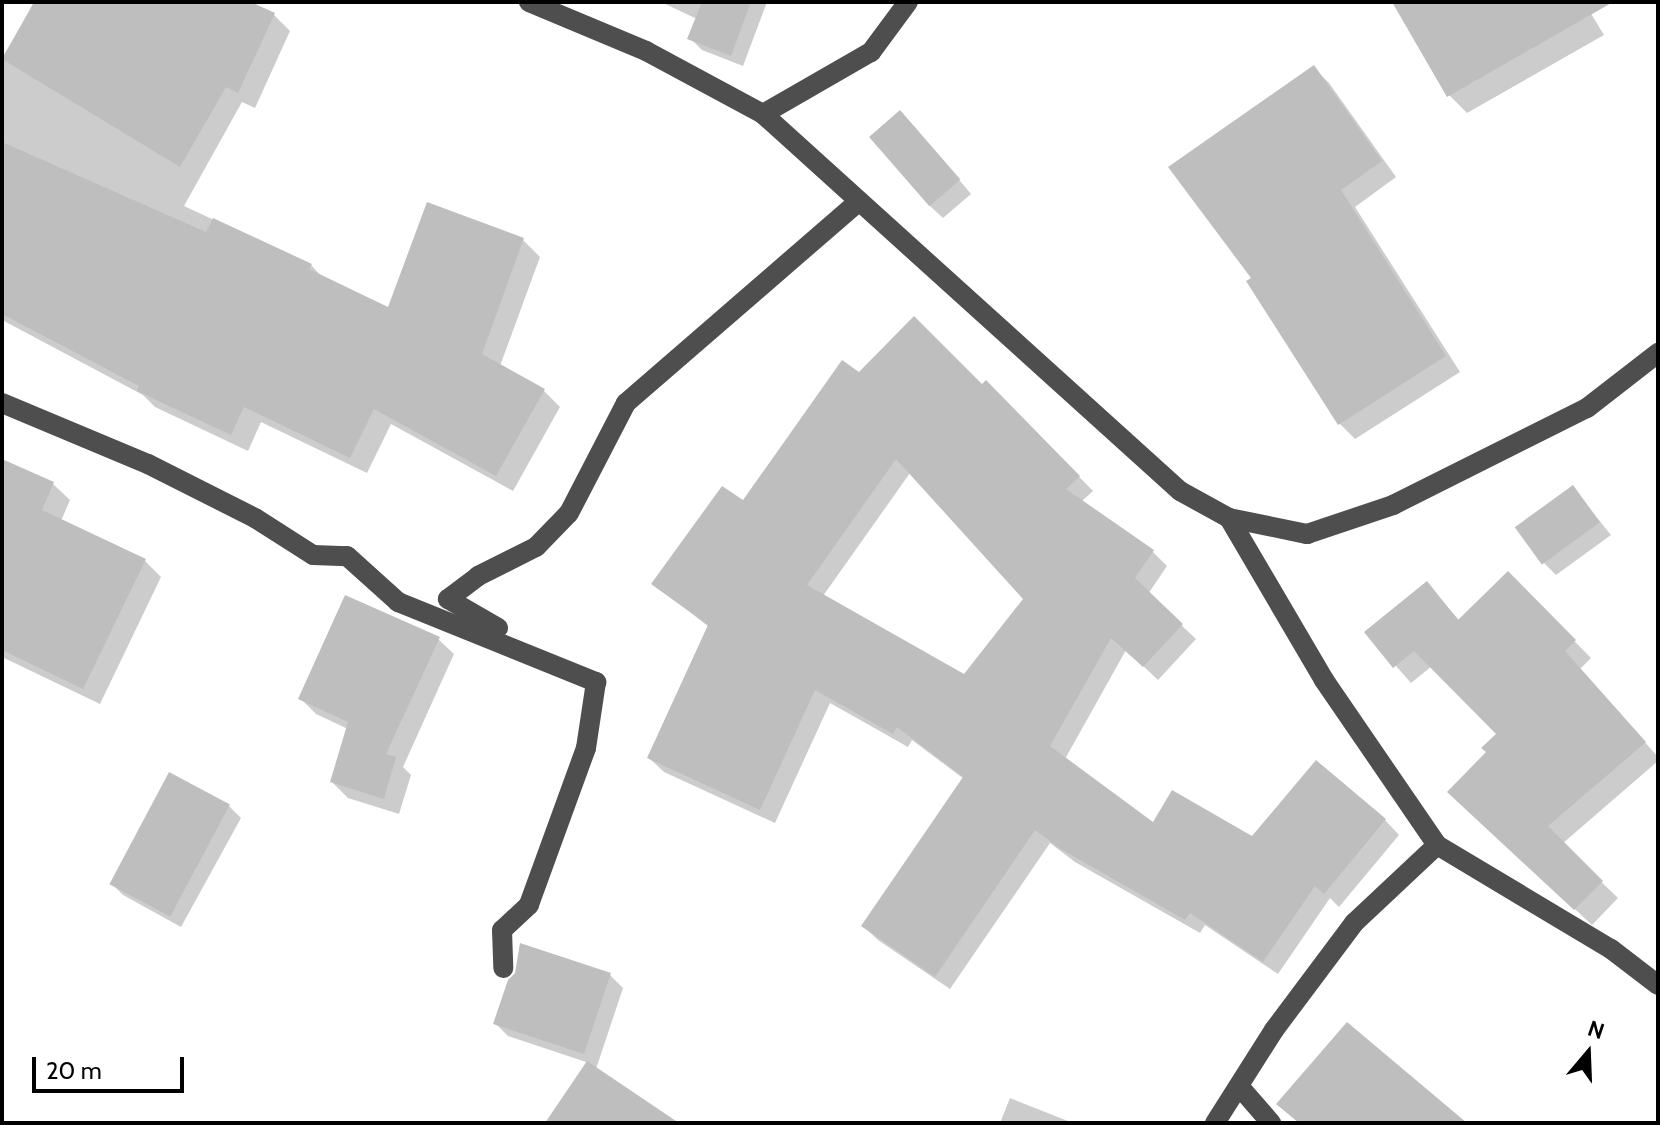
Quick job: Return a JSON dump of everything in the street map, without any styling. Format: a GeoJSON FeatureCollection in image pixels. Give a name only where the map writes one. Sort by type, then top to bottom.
{"type":"FeatureCollection","features":[{"type":"Feature","properties":{"kind":"street"},"geometry":{"type":"LineString","coordinates":[[529,2],[646,51],[763,114],[1180,491],[1229,518],[1307,534],[1393,505],[1587,408],[1658,353]]}},
{"type":"Feature","properties":{"kind":"street"},"geometry":{"type":"LineString","coordinates":[[763,114],[871,52],[908,2]]}},
{"type":"Feature","properties":{"kind":"street"},"geometry":{"type":"LineString","coordinates":[[596,682],[448,599],[478,576],[536,547],[569,513],[626,403],[859,201]]}},
{"type":"Feature","properties":{"kind":"street"},"geometry":{"type":"LineString","coordinates":[[2,403],[148,464],[255,518],[313,555],[347,556],[398,602],[596,682]]}},
{"type":"Feature","properties":{"kind":"street"},"geometry":{"type":"LineString","coordinates":[[1229,518],[1324,680],[1437,845],[1611,949],[1658,985]]}},
{"type":"Feature","properties":{"kind":"street"},"geometry":{"type":"LineString","coordinates":[[503,968],[502,930],[529,905],[586,748],[596,682]]}},
{"type":"Feature","properties":{"kind":"street"},"geometry":{"type":"LineString","coordinates":[[1215,1123],[1274,1030],[1354,923],[1437,845]]}},
{"type":"Feature","properties":{"kind":"street"},"geometry":{"type":"LineString","coordinates":[[1239,1086],[1271,1123]]}},
{"type":"Feature","properties":{"kind":"building"},"geometry":{"type":"Polygon","coordinates":[[[34,2],[251,2],[275,13],[238,93],[226,87],[180,167],[2,59],[34,2]]]}},
{"type":"Feature","properties":{"kind":"building"},"geometry":{"type":"Polygon","coordinates":[[[702,2],[751,2],[731,56],[687,39],[702,2]]]}},
{"type":"Feature","properties":{"kind":"building"},"geometry":{"type":"Polygon","coordinates":[[[1392,2],[1613,2],[1447,97],[1392,2]]]}},
{"type":"Feature","properties":{"kind":"building"},"geometry":{"type":"Polygon","coordinates":[[[1314,65],[1382,161],[1341,190],[1446,356],[1338,425],[1246,281],[1251,278],[1168,167],[1314,65]]]}},
{"type":"Feature","properties":{"kind":"building"},"geometry":{"type":"Polygon","coordinates":[[[900,110],[960,179],[929,206],[869,137],[900,110]]]}},
{"type":"Feature","properties":{"kind":"building"},"geometry":{"type":"Polygon","coordinates":[[[2,142],[206,232],[213,218],[312,264],[309,269],[388,307],[427,202],[524,238],[482,354],[545,389],[496,476],[374,409],[350,458],[244,407],[231,435],[137,391],[139,386],[2,314],[2,142]]]}},
{"type":"Feature","properties":{"kind":"building"},"geometry":{"type":"Polygon","coordinates":[[[914,316],[982,384],[986,380],[1080,476],[1066,489],[1154,550],[1135,578],[1183,624],[1143,667],[1111,638],[1050,746],[1153,822],[1172,790],[1252,836],[1316,760],[1386,819],[1324,894],[1315,886],[1263,962],[1190,913],[1185,920],[1059,848],[1035,830],[935,977],[861,926],[963,777],[897,727],[893,734],[815,690],[760,810],[647,758],[708,625],[651,584],[722,486],[743,500],[842,360],[859,372],[914,316]],[[896,459],[807,585],[964,674],[1023,599],[896,459]]]}},
{"type":"Feature","properties":{"kind":"building"},"geometry":{"type":"Polygon","coordinates":[[[2,459],[54,482],[42,510],[146,559],[83,689],[2,650],[2,459]]]}},
{"type":"Feature","properties":{"kind":"building"},"geometry":{"type":"Polygon","coordinates":[[[1573,485],[1600,522],[1542,565],[1515,527],[1573,485]]]}},
{"type":"Feature","properties":{"kind":"building"},"geometry":{"type":"Polygon","coordinates":[[[1508,571],[1576,640],[1565,651],[1646,742],[1548,826],[1603,881],[1574,910],[1447,792],[1486,752],[1481,748],[1496,734],[1414,651],[1393,668],[1364,632],[1427,581],[1458,620],[1508,571]]]}},
{"type":"Feature","properties":{"kind":"building"},"geometry":{"type":"Polygon","coordinates":[[[345,595],[440,637],[386,754],[396,757],[384,799],[330,782],[348,722],[298,699],[345,595]]]}},
{"type":"Feature","properties":{"kind":"building"},"geometry":{"type":"Polygon","coordinates":[[[169,772],[230,804],[170,917],[109,884],[169,772]]]}},
{"type":"Feature","properties":{"kind":"building"},"geometry":{"type":"Polygon","coordinates":[[[520,943],[611,973],[584,1054],[493,1024],[508,980],[515,973],[520,943]]]}},
{"type":"Feature","properties":{"kind":"building"},"geometry":{"type":"Polygon","coordinates":[[[1347,1022],[1467,1123],[1299,1123],[1276,1104],[1347,1022]]]}},
{"type":"Feature","properties":{"kind":"building"},"geometry":{"type":"Polygon","coordinates":[[[587,1061],[679,1123],[545,1123],[587,1061]]]}}]}
